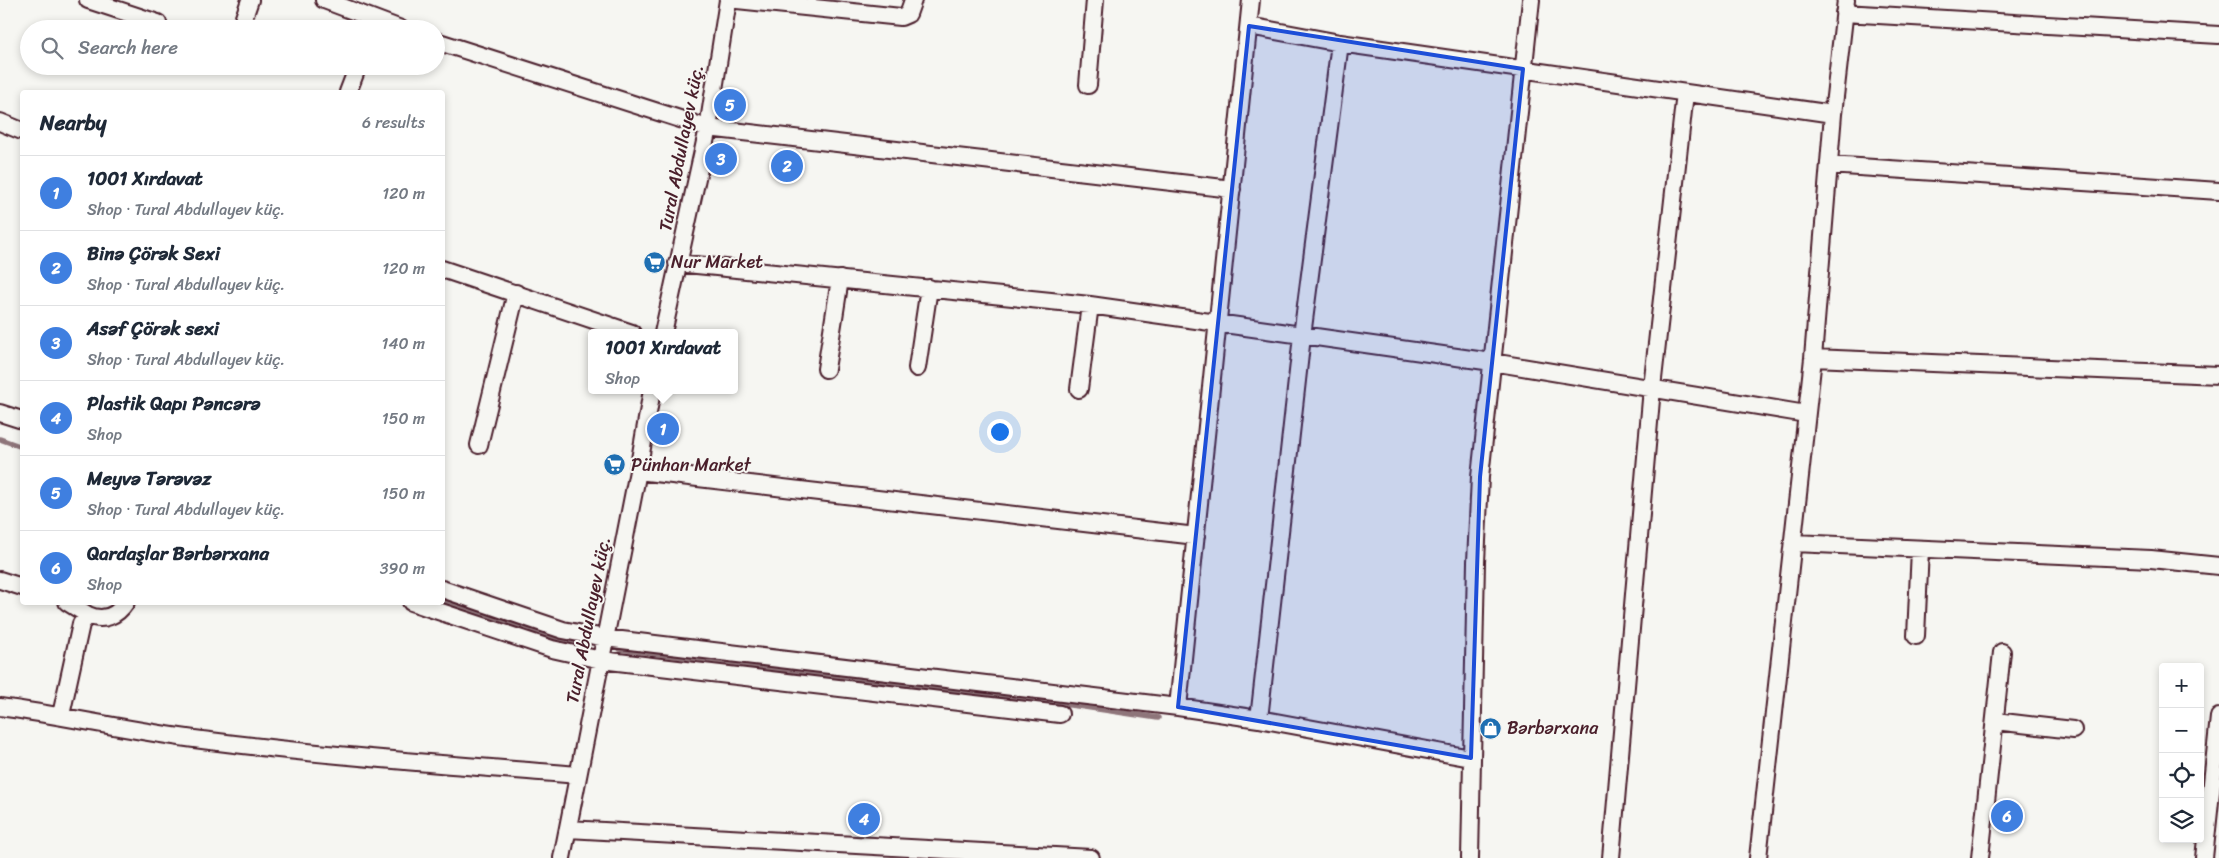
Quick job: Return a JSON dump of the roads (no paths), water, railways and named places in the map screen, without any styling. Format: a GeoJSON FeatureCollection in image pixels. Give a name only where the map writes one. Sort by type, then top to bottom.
{"type":"FeatureCollection","features":[{"type":"Feature","properties":{"kind":"street"},"geometry":{"type":"LineString","coordinates":[[88,0],[149,20]]}},
{"type":"Feature","properties":{"kind":"street"},"geometry":{"type":"LineString","coordinates":[[243,20],[250,0]]}},
{"type":"Feature","properties":{"kind":"street"},"geometry":{"type":"LineString","coordinates":[[324,0],[364,20]]}},
{"type":"Feature","properties":{"kind":"street","name":"Tural Abdullayev küç."},"geometry":{"type":"LineString","coordinates":[[664,329],[708,128],[728,0]]}},
{"type":"Feature","properties":{"kind":"street"},"geometry":{"type":"LineString","coordinates":[[737,0],[901,17],[908,14],[913,0]]}},
{"type":"Feature","properties":{"kind":"street"},"geometry":{"type":"LineString","coordinates":[[1088,85],[1095,0]]}},
{"type":"Feature","properties":{"kind":"street"},"geometry":{"type":"LineString","coordinates":[[1178,707],[1251,0]]}},
{"type":"Feature","properties":{"kind":"street"},"geometry":{"type":"LineString","coordinates":[[1470,858],[1480,486],[1531,0]]}},
{"type":"Feature","properties":{"kind":"street"},"geometry":{"type":"LineString","coordinates":[[1758,858],[1813,358],[1833,114],[1845,7],[2219,35]]}},
{"type":"Feature","properties":{"kind":"street"},"geometry":{"type":"LineString","coordinates":[[1249,26],[1340,43],[1833,114]]}},
{"type":"Feature","properties":{"kind":"street"},"geometry":{"type":"LineString","coordinates":[[1260,719],[1302,336],[1340,43]]}},
{"type":"Feature","properties":{"kind":"street"},"geometry":{"type":"LineString","coordinates":[[445,44],[708,128],[1232,189]]}},
{"type":"Feature","properties":{"kind":"street"},"geometry":{"type":"LineString","coordinates":[[349,90],[355,75]]}},
{"type":"Feature","properties":{"kind":"street"},"geometry":{"type":"LineString","coordinates":[[1611,858],[1652,388],[1685,93]]}},
{"type":"Feature","properties":{"kind":"street"},"geometry":{"type":"LineString","coordinates":[[0,122],[20,130]]}},
{"type":"Feature","properties":{"kind":"street"},"geometry":{"type":"LineString","coordinates":[[1829,165],[2219,191]]}},
{"type":"Feature","properties":{"kind":"street"},"geometry":{"type":"LineString","coordinates":[[677,263],[1090,305],[1492,362],[1806,414]]}},
{"type":"Feature","properties":{"kind":"street"},"geometry":{"type":"LineString","coordinates":[[445,270],[620,329]]}},
{"type":"Feature","properties":{"kind":"street"},"geometry":{"type":"LineString","coordinates":[[826,369],[840,279]]}},
{"type":"Feature","properties":{"kind":"street"},"geometry":{"type":"LineString","coordinates":[[917,368],[929,288]]}},
{"type":"Feature","properties":{"kind":"street"},"geometry":{"type":"LineString","coordinates":[[479,445],[516,293]]}},
{"type":"Feature","properties":{"kind":"street"},"geometry":{"type":"LineString","coordinates":[[1079,389],[1090,305]]}},
{"type":"Feature","properties":{"kind":"street"},"geometry":{"type":"LineString","coordinates":[[1813,358],[2219,376]]}},
{"type":"Feature","properties":{"kind":"street","name":"Tural Abdullayev küç."},"geometry":{"type":"LineString","coordinates":[[562,858],[651,394]]}},
{"type":"Feature","properties":{"kind":"street"},"geometry":{"type":"LineString","coordinates":[[0,413],[20,419]]}},
{"type":"Feature","properties":{"kind":"street"},"geometry":{"type":"LineString","coordinates":[[638,471],[1196,536]]}},
{"type":"Feature","properties":{"kind":"street"},"geometry":{"type":"LineString","coordinates":[[1794,543],[2151,559],[2219,566]]}},
{"type":"Feature","properties":{"kind":"street"},"geometry":{"type":"LineString","coordinates":[[1916,636],[1920,548]]}},
{"type":"Feature","properties":{"kind":"street"},"geometry":{"type":"LineString","coordinates":[[0,580],[20,586]]}},
{"type":"Feature","properties":{"kind":"street"},"geometry":{"type":"LineString","coordinates":[[445,590],[564,630],[605,638],[1178,707],[1260,719],[1472,758]]}},
{"type":"Feature","properties":{"kind":"street"},"geometry":{"type":"LineString","coordinates":[[72,605],[96,619],[119,613],[124,605]]}},
{"type":"Feature","properties":{"kind":"street"},"geometry":{"type":"LineString","coordinates":[[421,605],[552,649],[601,660],[1060,714]]}},
{"type":"Feature","properties":{"kind":"street"},"geometry":{"type":"LineString","coordinates":[[61,715],[81,624],[88,615]]}},
{"type":"Feature","properties":{"kind":"street"},"geometry":{"type":"LineString","coordinates":[[1980,858],[2002,652]]}},
{"type":"Feature","properties":{"kind":"street"},"geometry":{"type":"LineString","coordinates":[[0,707],[61,715],[200,740],[344,756],[578,775]]}},
{"type":"Feature","properties":{"kind":"street"},"geometry":{"type":"LineString","coordinates":[[2204,858],[2219,717]]}},
{"type":"Feature","properties":{"kind":"street"},"geometry":{"type":"LineString","coordinates":[[1995,721],[2073,730]]}},
{"type":"Feature","properties":{"kind":"street"},"geometry":{"type":"LineString","coordinates":[[568,829],[1091,858]]}},
{"type":"Feature","properties":{"kind":"waterway"},"geometry":{"type":"LineString","coordinates":[[0,439],[20,446]]}},
{"type":"Feature","properties":{"kind":"waterway"},"geometry":{"type":"LineString","coordinates":[[445,602],[587,647]]}},
{"type":"Feature","properties":{"kind":"waterway"},"geometry":{"type":"LineString","coordinates":[[619,649],[1078,706],[1158,718]]}},
{"type":"Feature","properties":{"kind":"place","name":"Meyvə Tərəvəz"},"geometry":{"type":"Point","coordinates":[730,105]}},
{"type":"Feature","properties":{"kind":"place","name":"Asəf Çörək sexi"},"geometry":{"type":"Point","coordinates":[721,159]}},
{"type":"Feature","properties":{"kind":"place","name":"Binə Çörək Sexi"},"geometry":{"type":"Point","coordinates":[787,166]}},
{"type":"Feature","properties":{"kind":"place","name":"Nur Market"},"geometry":{"type":"Point","coordinates":[655,262]}},
{"type":"Feature","properties":{"kind":"place","name":"1001 Xırdavat"},"geometry":{"type":"Point","coordinates":[663,429]}},
{"type":"Feature","properties":{"kind":"place","name":"Pünhan Market"},"geometry":{"type":"Point","coordinates":[615,465]}},
{"type":"Feature","properties":{"kind":"place","name":"Bərbərxana"},"geometry":{"type":"Point","coordinates":[1491,728]}},
{"type":"Feature","properties":{"kind":"place","name":"Qardaşlar Bərbərxana"},"geometry":{"type":"Point","coordinates":[2007,816]}},
{"type":"Feature","properties":{"kind":"place","name":"Plastik Qapı Pəncərə"},"geometry":{"type":"Point","coordinates":[864,819]}}]}
